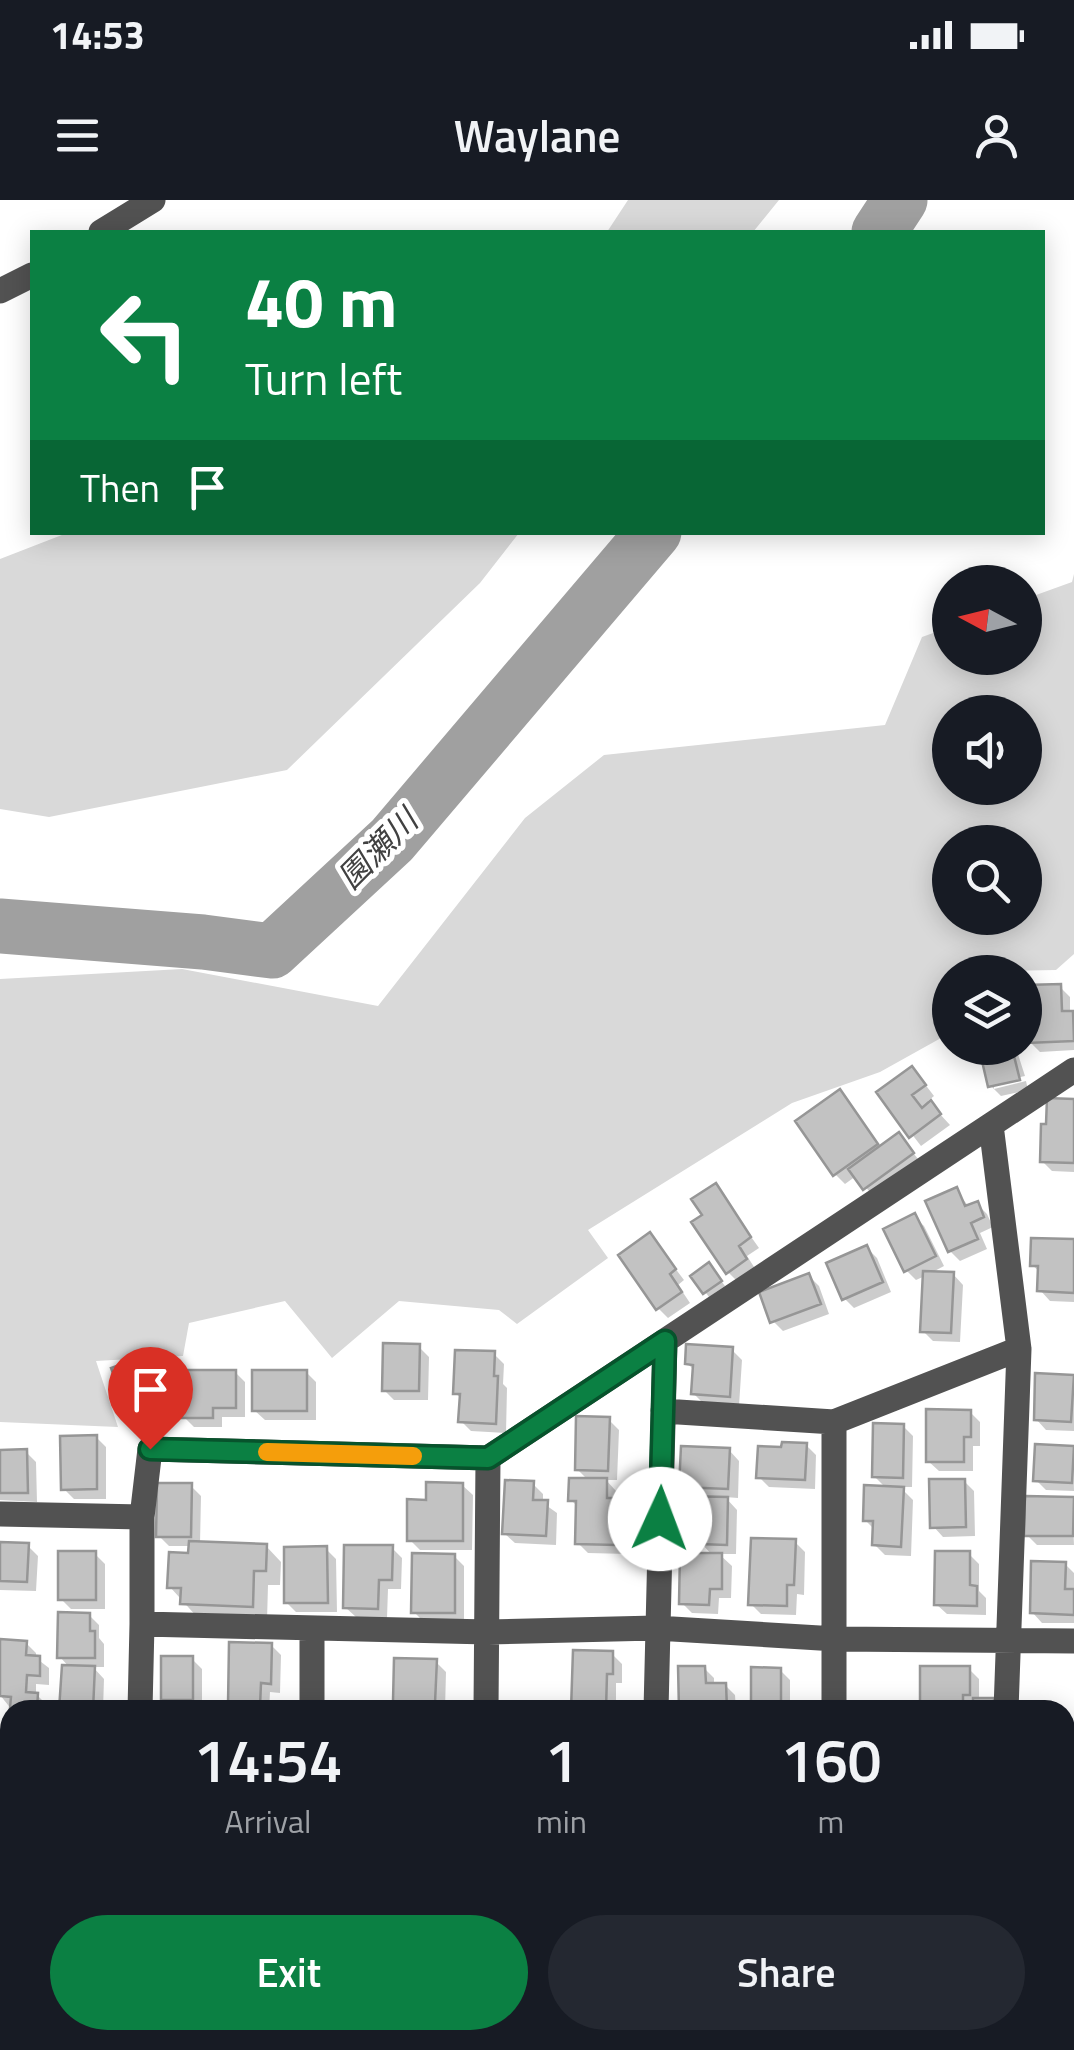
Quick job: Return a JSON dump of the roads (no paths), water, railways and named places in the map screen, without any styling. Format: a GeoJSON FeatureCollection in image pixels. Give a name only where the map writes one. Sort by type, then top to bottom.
{"type":"FeatureCollection","features":[{"type":"Feature","properties":{"kind":"street"},"geometry":{"type":"LineString","coordinates":[[104,230],[153,200]]}},
{"type":"Feature","properties":{"kind":"street"},"geometry":{"type":"LineString","coordinates":[[0,291],[30,276]]}},
{"type":"Feature","properties":{"kind":"street"},"geometry":{"type":"LineString","coordinates":[[140,1700],[142,1517],[150,1449],[488,1458],[1074,1070]]}},
{"type":"Feature","properties":{"kind":"street"},"geometry":{"type":"LineString","coordinates":[[991,1125],[1019,1349],[1006,1700]]}},
{"type":"Feature","properties":{"kind":"street"},"geometry":{"type":"LineString","coordinates":[[656,1700],[665,1341]]}},
{"type":"Feature","properties":{"kind":"street"},"geometry":{"type":"LineString","coordinates":[[663,1411],[834,1422],[1019,1349]]}},
{"type":"Feature","properties":{"kind":"street"},"geometry":{"type":"LineString","coordinates":[[834,1422],[834,1700]]}},
{"type":"Feature","properties":{"kind":"street"},"geometry":{"type":"LineString","coordinates":[[486,1700],[488,1458]]}},
{"type":"Feature","properties":{"kind":"street"},"geometry":{"type":"LineString","coordinates":[[0,1514],[142,1517]]}},
{"type":"Feature","properties":{"kind":"street"},"geometry":{"type":"LineString","coordinates":[[142,1624],[488,1632],[656,1628],[836,1639],[1074,1641]]}},
{"type":"Feature","properties":{"kind":"street"},"geometry":{"type":"LineString","coordinates":[[312,1628],[312,1700]]}},
{"type":"Feature","properties":{"kind":"waterway","name":"園瀬川"},"geometry":{"type":"LineString","coordinates":[[880,230],[900,200]]}},
{"type":"Feature","properties":{"kind":"waterway","name":"園瀬川"},"geometry":{"type":"LineString","coordinates":[[0,926],[272,951],[392,840],[651,535]]}}]}
